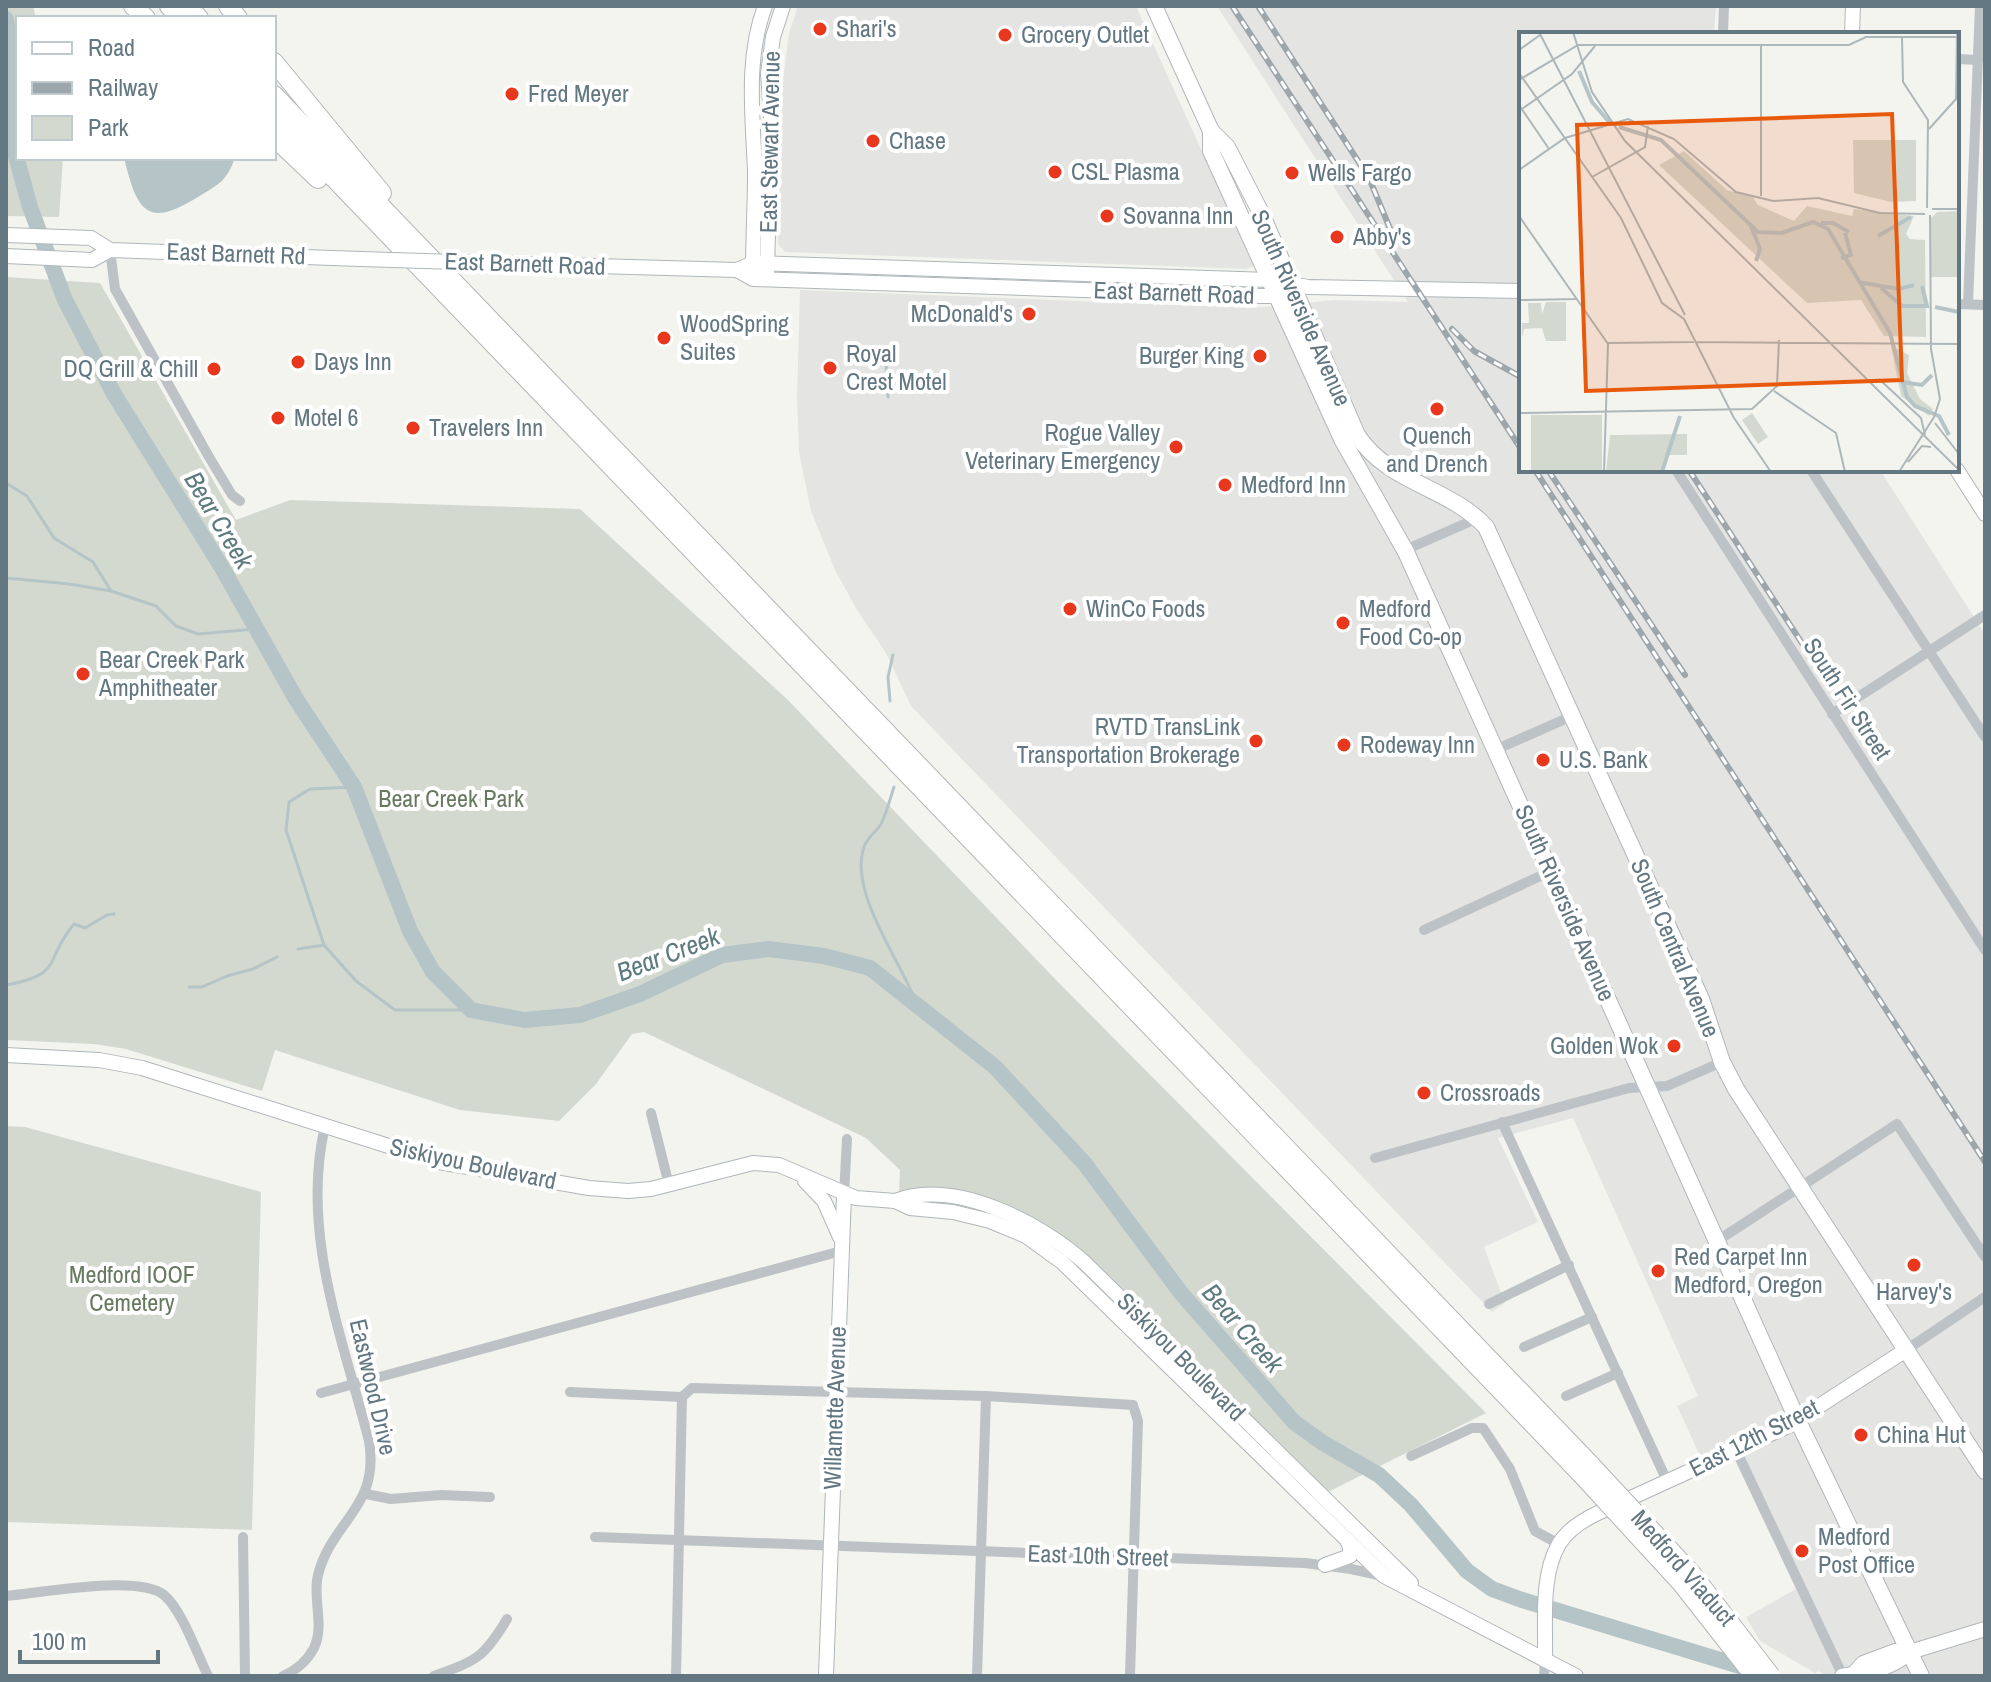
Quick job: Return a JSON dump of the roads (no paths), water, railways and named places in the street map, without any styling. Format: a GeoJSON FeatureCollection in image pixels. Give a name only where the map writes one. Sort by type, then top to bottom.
{"type":"FeatureCollection","features":[{"type":"Feature","properties":{"kind":"highway"},"geometry":{"type":"LineString","coordinates":[[276,64],[454,282]]}},
{"type":"Feature","properties":{"kind":"highway"},"geometry":{"type":"LineString","coordinates":[[276,97],[1586,1470]]}},
{"type":"Feature","properties":{"kind":"highway"},"geometry":{"type":"LineString","coordinates":[[276,118],[1586,1470]]}},
{"type":"Feature","properties":{"kind":"highway"},"geometry":{"type":"LineString","coordinates":[[276,139],[433,281]]}},
{"type":"Feature","properties":{"kind":"highway","name":"Medford Viaduct"},"geometry":{"type":"LineString","coordinates":[[1586,1470],[1754,1676]]}},
{"type":"Feature","properties":{"kind":"highway","name":"Medford Viaduct"},"geometry":{"type":"LineString","coordinates":[[1586,1470],[1693,1575],[1771,1676]]}},
{"type":"Feature","properties":{"kind":"main road","name":"South Riverside Avenue"},"geometry":{"type":"LineString","coordinates":[[1154,6],[1211,131],[1227,147],[1261,213],[1364,446]]}},
{"type":"Feature","properties":{"kind":"main road","name":"South Riverside Avenue"},"geometry":{"type":"LineString","coordinates":[[1211,131],[1211,151],[1342,439],[1405,550],[1797,1419],[1921,1676]]}},
{"type":"Feature","properties":{"kind":"main road"},"geometry":{"type":"LineString","coordinates":[[1222,176],[1232,175],[1241,194],[1261,213]]}},
{"type":"Feature","properties":{"kind":"main road","name":"South Central Avenue"},"geometry":{"type":"LineString","coordinates":[[1364,446],[1398,474],[1478,518],[1494,541],[1701,999],[1722,1062],[1742,1098],[1985,1471]]}},
{"type":"Feature","properties":{"kind":"main road"},"geometry":{"type":"LineString","coordinates":[[1379,507],[1375,489],[1379,476],[1398,474]]}},
{"type":"Feature","properties":{"kind":"street","name":"East Stewart Avenue"},"geometry":{"type":"LineString","coordinates":[[760,280],[752,69],[765,6]]}},
{"type":"Feature","properties":{"kind":"street","name":"East Stewart Avenue"},"geometry":{"type":"LineString","coordinates":[[760,263],[771,114],[768,74],[773,37],[783,6]]}},
{"type":"Feature","properties":{"kind":"street"},"geometry":{"type":"LineString","coordinates":[[1723,32],[1724,6]]}},
{"type":"Feature","properties":{"kind":"street"},"geometry":{"type":"LineString","coordinates":[[1852,32],[1853,6]]}},
{"type":"Feature","properties":{"kind":"street"},"geometry":{"type":"LineString","coordinates":[[1980,6],[1963,304],[1985,305]]}},
{"type":"Feature","properties":{"kind":"street"},"geometry":{"type":"LineString","coordinates":[[1959,59],[1978,60]]}},
{"type":"Feature","properties":{"kind":"street","name":"East Barnett Rd"},"geometry":{"type":"LineString","coordinates":[[6,235],[91,238],[110,250],[361,259]]}},
{"type":"Feature","properties":{"kind":"street"},"geometry":{"type":"LineString","coordinates":[[110,250],[115,289],[232,495],[240,501]]}},
{"type":"Feature","properties":{"kind":"street","name":"East Barnett Rd"},"geometry":{"type":"LineString","coordinates":[[6,256],[92,260],[110,250]]}},
{"type":"Feature","properties":{"kind":"street","name":"East Barnett Road"},"geometry":{"type":"LineString","coordinates":[[361,259],[737,270],[760,263],[1145,276],[1273,288]]}},
{"type":"Feature","properties":{"kind":"street","name":"East Barnett Road"},"geometry":{"type":"LineString","coordinates":[[737,270],[760,280],[1084,291],[1292,286],[1519,291]]}},
{"type":"Feature","properties":{"kind":"street"},"geometry":{"type":"LineString","coordinates":[[1084,291],[1100,283],[1141,284],[1145,282],[1145,276]]}},
{"type":"Feature","properties":{"kind":"street","name":"South Fir Street"},"geometry":{"type":"LineString","coordinates":[[1677,472],[1985,950]]}},
{"type":"Feature","properties":{"kind":"street"},"geometry":{"type":"LineString","coordinates":[[1812,472],[1985,737]]}},
{"type":"Feature","properties":{"kind":"street"},"geometry":{"type":"LineString","coordinates":[[1958,472],[1985,514]]}},
{"type":"Feature","properties":{"kind":"street"},"geometry":{"type":"LineString","coordinates":[[1405,550],[1478,518]]}},
{"type":"Feature","properties":{"kind":"street"},"geometry":{"type":"LineString","coordinates":[[1832,714],[1985,615]]}},
{"type":"Feature","properties":{"kind":"street"},"geometry":{"type":"LineString","coordinates":[[1495,750],[1572,716]]}},
{"type":"Feature","properties":{"kind":"street"},"geometry":{"type":"LineString","coordinates":[[1424,930],[1551,871]]}},
{"type":"Feature","properties":{"kind":"street","name":"Siskiyou Boulevard"},"geometry":{"type":"LineString","coordinates":[[6,1055],[121,1063],[439,1162],[515,1176],[608,1191],[628,1191],[669,1185],[753,1163],[769,1163],[793,1170],[844,1195],[895,1201],[910,1208],[981,1218],[1015,1231],[1052,1253],[1384,1576]]}},
{"type":"Feature","properties":{"kind":"street"},"geometry":{"type":"LineString","coordinates":[[1375,1158],[1629,1088],[1667,1086],[1722,1062]]}},
{"type":"Feature","properties":{"kind":"street"},"geometry":{"type":"LineString","coordinates":[[651,1113],[669,1185]]}},
{"type":"Feature","properties":{"kind":"street"},"geometry":{"type":"LineString","coordinates":[[1502,1122],[1667,1481]]}},
{"type":"Feature","properties":{"kind":"street"},"geometry":{"type":"LineString","coordinates":[[1717,1241],[1897,1124],[1985,1257]]}},
{"type":"Feature","properties":{"kind":"street","name":"Eastwood Drive"},"geometry":{"type":"LineString","coordinates":[[283,1676],[301,1665],[313,1650],[318,1628],[316,1588],[321,1563],[366,1494],[371,1472],[371,1451],[320,1251],[319,1159],[325,1126]]}},
{"type":"Feature","properties":{"kind":"street","name":"Willamette Avenue"},"geometry":{"type":"LineString","coordinates":[[826,1676],[847,1139]]}},
{"type":"Feature","properties":{"kind":"street"},"geometry":{"type":"LineString","coordinates":[[321,1393],[841,1246],[824,1201],[793,1170]]}},
{"type":"Feature","properties":{"kind":"street","name":"Siskiyou Boulevard"},"geometry":{"type":"LineString","coordinates":[[895,1201],[911,1195],[967,1201],[1027,1222],[1059,1241],[1085,1263],[1393,1567],[1427,1596]]}},
{"type":"Feature","properties":{"kind":"street"},"geometry":{"type":"LineString","coordinates":[[1489,1304],[1569,1265]]}},
{"type":"Feature","properties":{"kind":"street","name":"East 12th Street"},"geometry":{"type":"LineString","coordinates":[[1557,1550],[1571,1530],[1587,1518],[1797,1419],[1985,1297]]}},
{"type":"Feature","properties":{"kind":"street"},"geometry":{"type":"LineString","coordinates":[[1524,1347],[1592,1317]]}},
{"type":"Feature","properties":{"kind":"street"},"geometry":{"type":"LineString","coordinates":[[1566,1396],[1618,1373]]}},
{"type":"Feature","properties":{"kind":"street"},"geometry":{"type":"LineString","coordinates":[[570,1392],[682,1397],[692,1388],[708,1388],[1128,1403],[1137,1410],[1138,1421],[1130,1676]]}},
{"type":"Feature","properties":{"kind":"street"},"geometry":{"type":"LineString","coordinates":[[977,1676],[986,1396]]}},
{"type":"Feature","properties":{"kind":"street"},"geometry":{"type":"LineString","coordinates":[[676,1676],[682,1397]]}},
{"type":"Feature","properties":{"kind":"street"},"geometry":{"type":"LineString","coordinates":[[1411,1456],[1478,1427],[1488,1432],[1510,1469],[1535,1531],[1557,1550],[1548,1584],[1544,1676]]}},
{"type":"Feature","properties":{"kind":"street"},"geometry":{"type":"LineString","coordinates":[[1736,1450],[1847,1674],[1863,1663],[1895,1651],[1910,1652],[1985,1629]]}},
{"type":"Feature","properties":{"kind":"street"},"geometry":{"type":"LineString","coordinates":[[366,1494],[391,1499],[441,1495],[490,1497]]}},
{"type":"Feature","properties":{"kind":"street"},"geometry":{"type":"LineString","coordinates":[[243,1537],[245,1676]]}},
{"type":"Feature","properties":{"kind":"street","name":"East 10th Street"},"geometry":{"type":"LineString","coordinates":[[595,1537],[1325,1565],[1384,1576],[1576,1676]]}},
{"type":"Feature","properties":{"kind":"street"},"geometry":{"type":"LineString","coordinates":[[1325,1565],[1350,1556],[1347,1540]]}},
{"type":"Feature","properties":{"kind":"street"},"geometry":{"type":"LineString","coordinates":[[6,1596],[114,1585],[146,1586],[164,1595],[172,1605],[208,1676]]}},
{"type":"Feature","properties":{"kind":"street"},"geometry":{"type":"LineString","coordinates":[[434,1676],[475,1660],[487,1651],[507,1619]]}},
{"type":"Feature","properties":{"kind":"waterway","name":"Bear Creek"},"geometry":{"type":"LineString","coordinates":[[6,19],[16,156]]}},
{"type":"Feature","properties":{"kind":"waterway","name":"Bear Creek"},"geometry":{"type":"LineString","coordinates":[[17,160],[30,207],[65,300],[114,394],[221,566],[296,699],[354,787],[410,931],[433,972],[471,1010],[524,1020],[580,1015],[640,994],[722,955],[769,949],[824,956],[870,968],[995,1067],[1085,1164],[1181,1293],[1294,1422],[1323,1443],[1379,1475],[1411,1505],[1467,1571],[1492,1589],[1522,1600],[1753,1670]]}},
{"type":"Feature","properties":{"kind":"waterway"},"geometry":{"type":"LineString","coordinates":[[886,365],[888,397]]}},
{"type":"Feature","properties":{"kind":"waterway"},"geometry":{"type":"LineString","coordinates":[[6,483],[27,496],[54,538],[93,562],[111,591]]}},
{"type":"Feature","properties":{"kind":"waterway"},"geometry":{"type":"LineString","coordinates":[[6,578],[111,591],[156,606],[176,626],[198,634],[256,629]]}},
{"type":"Feature","properties":{"kind":"waterway"},"geometry":{"type":"LineString","coordinates":[[890,701],[888,677],[893,655]]}},
{"type":"Feature","properties":{"kind":"waterway"},"geometry":{"type":"LineString","coordinates":[[324,945],[286,830],[289,802],[310,789],[354,787]]}},
{"type":"Feature","properties":{"kind":"waterway"},"geometry":{"type":"LineString","coordinates":[[894,787],[882,822],[865,843],[861,865],[870,907],[918,1007]]}},
{"type":"Feature","properties":{"kind":"waterway"},"geometry":{"type":"LineString","coordinates":[[6,985],[25,981],[45,971],[74,924],[85,928],[114,914]]}},
{"type":"Feature","properties":{"kind":"waterway"},"geometry":{"type":"LineString","coordinates":[[298,949],[324,945],[356,981],[395,1010],[471,1010]]}},
{"type":"Feature","properties":{"kind":"waterway"},"geometry":{"type":"LineString","coordinates":[[189,987],[202,987],[277,957]]}},
{"type":"Feature","properties":{"kind":"railway"},"geometry":{"type":"LineString","coordinates":[[1232,6],[1519,446]]}},
{"type":"Feature","properties":{"kind":"railway"},"geometry":{"type":"LineString","coordinates":[[1258,6],[1369,178],[1396,243]]}},
{"type":"Feature","properties":{"kind":"railway"},"geometry":{"type":"LineString","coordinates":[[1452,329],[1474,351],[1519,376]]}},
{"type":"Feature","properties":{"kind":"railway"},"geometry":{"type":"LineString","coordinates":[[1536,472],[1985,1162]]}},
{"type":"Feature","properties":{"kind":"railway"},"geometry":{"type":"LineString","coordinates":[[1549,472],[1685,675]]}},
{"type":"Feature","properties":{"kind":"railway"},"geometry":{"type":"LineString","coordinates":[[1690,472],[1828,683]]}},
{"type":"Feature","properties":{"kind":"place","name":"Shari's"},"geometry":{"type":"Point","coordinates":[820,29]}},
{"type":"Feature","properties":{"kind":"place","name":"Grocery Outlet"},"geometry":{"type":"Point","coordinates":[1005,35]}},
{"type":"Feature","properties":{"kind":"place","name":"Fred Meyer"},"geometry":{"type":"Point","coordinates":[512,94]}},
{"type":"Feature","properties":{"kind":"place","name":"Chase"},"geometry":{"type":"Point","coordinates":[873,141]}},
{"type":"Feature","properties":{"kind":"place","name":"CSL Plasma"},"geometry":{"type":"Point","coordinates":[1055,172]}},
{"type":"Feature","properties":{"kind":"place","name":"Wells Fargo"},"geometry":{"type":"Point","coordinates":[1292,173]}},
{"type":"Feature","properties":{"kind":"place","name":"Sovanna Inn"},"geometry":{"type":"Point","coordinates":[1107,216]}},
{"type":"Feature","properties":{"kind":"place","name":"Abby's"},"geometry":{"type":"Point","coordinates":[1337,237]}},
{"type":"Feature","properties":{"kind":"place","name":"McDonald's"},"geometry":{"type":"Point","coordinates":[1029,314]}},
{"type":"Feature","properties":{"kind":"place","name":"WoodSpring Suites"},"geometry":{"type":"Point","coordinates":[664,338]}},
{"type":"Feature","properties":{"kind":"place","name":"Burger King"},"geometry":{"type":"Point","coordinates":[1260,356]}},
{"type":"Feature","properties":{"kind":"place","name":"Days Inn"},"geometry":{"type":"Point","coordinates":[298,362]}},
{"type":"Feature","properties":{"kind":"place","name":"Royal Crest Motel"},"geometry":{"type":"Point","coordinates":[830,368]}},
{"type":"Feature","properties":{"kind":"place","name":"DQ Grill & Chill"},"geometry":{"type":"Point","coordinates":[214,369]}},
{"type":"Feature","properties":{"kind":"place","name":"Quench and Drench"},"geometry":{"type":"Point","coordinates":[1437,409]}},
{"type":"Feature","properties":{"kind":"place","name":"Motel 6"},"geometry":{"type":"Point","coordinates":[278,418]}},
{"type":"Feature","properties":{"kind":"place","name":"Travelers Inn"},"geometry":{"type":"Point","coordinates":[413,428]}},
{"type":"Feature","properties":{"kind":"place","name":"Rogue Valley Veterinary Emergency"},"geometry":{"type":"Point","coordinates":[1176,447]}},
{"type":"Feature","properties":{"kind":"place","name":"Medford Inn"},"geometry":{"type":"Point","coordinates":[1225,485]}},
{"type":"Feature","properties":{"kind":"place","name":"WinCo Foods"},"geometry":{"type":"Point","coordinates":[1070,609]}},
{"type":"Feature","properties":{"kind":"place","name":"Medford Food Co-op"},"geometry":{"type":"Point","coordinates":[1343,623]}},
{"type":"Feature","properties":{"kind":"place","name":"Bear Creek Park Amphitheater"},"geometry":{"type":"Point","coordinates":[83,674]}},
{"type":"Feature","properties":{"kind":"place","name":"RVTD TransLink Transportation Brokerage"},"geometry":{"type":"Point","coordinates":[1256,741]}},
{"type":"Feature","properties":{"kind":"place","name":"Rodeway Inn"},"geometry":{"type":"Point","coordinates":[1344,745]}},
{"type":"Feature","properties":{"kind":"place","name":"U.S. Bank"},"geometry":{"type":"Point","coordinates":[1543,760]}},
{"type":"Feature","properties":{"kind":"place","name":"Golden Wok"},"geometry":{"type":"Point","coordinates":[1674,1046]}},
{"type":"Feature","properties":{"kind":"place","name":"Crossroads"},"geometry":{"type":"Point","coordinates":[1424,1093]}},
{"type":"Feature","properties":{"kind":"place","name":"Harvey's"},"geometry":{"type":"Point","coordinates":[1914,1265]}},
{"type":"Feature","properties":{"kind":"place","name":"Red Carpet Inn Medford, Oregon"},"geometry":{"type":"Point","coordinates":[1658,1271]}},
{"type":"Feature","properties":{"kind":"place","name":"China Hut"},"geometry":{"type":"Point","coordinates":[1861,1435]}},
{"type":"Feature","properties":{"kind":"place","name":"Medford Post Office"},"geometry":{"type":"Point","coordinates":[1802,1551]}},
{"type":"Feature","properties":{"kind":"park label","name":"Bear Creek Park"},"geometry":{"type":"Point","coordinates":[451,799]}},
{"type":"Feature","properties":{"kind":"park label","name":"Medford IOOF Cemetery"},"geometry":{"type":"Point","coordinates":[132,1289]}}]}
